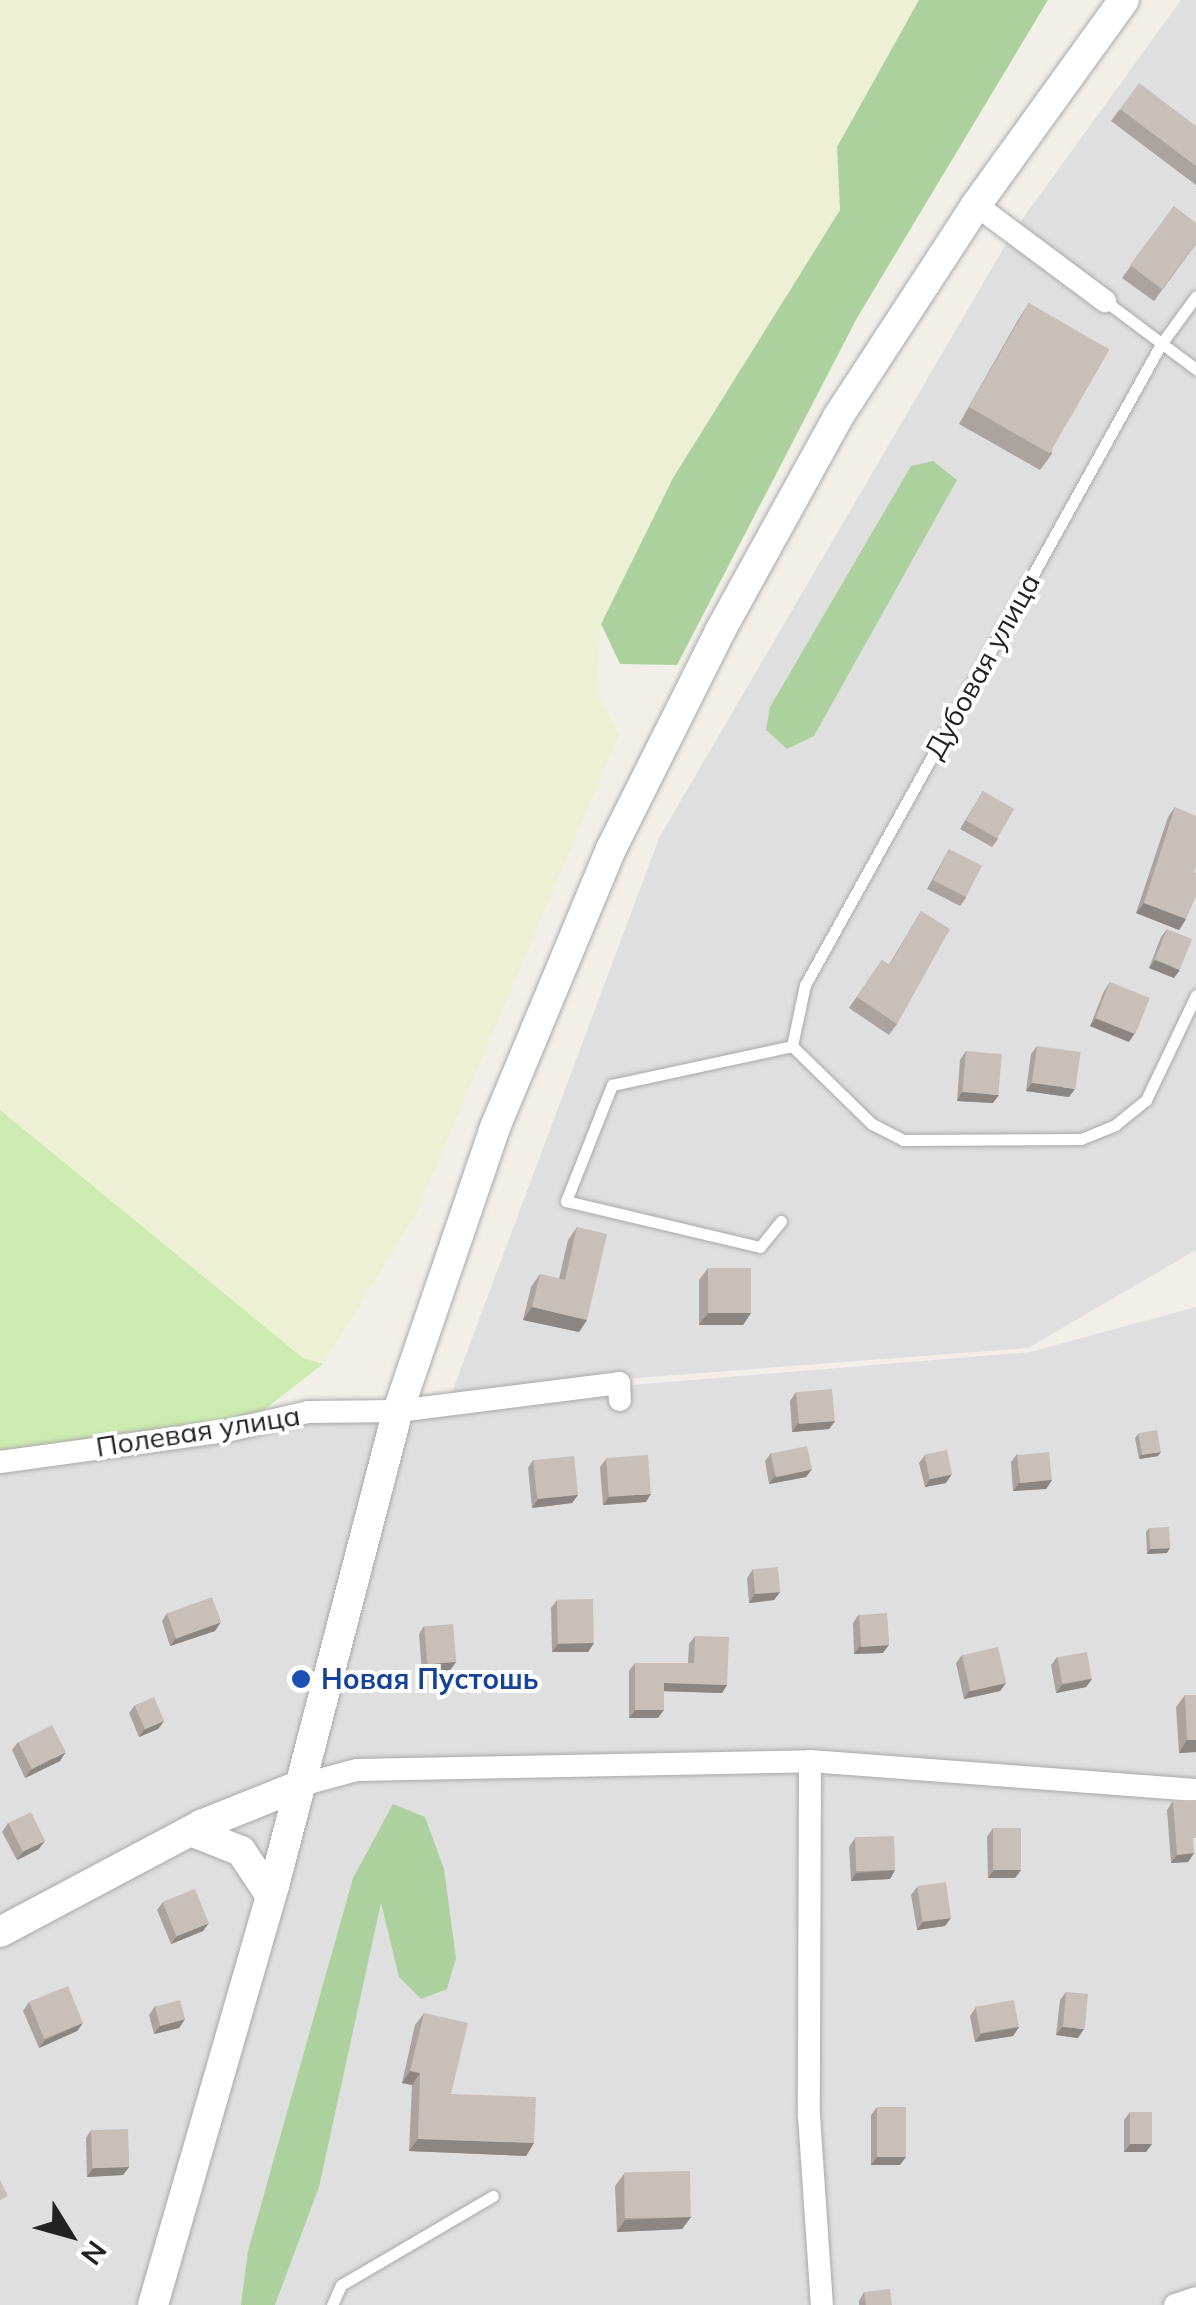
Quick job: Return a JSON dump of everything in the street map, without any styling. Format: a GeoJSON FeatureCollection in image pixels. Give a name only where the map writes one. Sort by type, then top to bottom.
{"type":"FeatureCollection","features":[{"type":"Feature","properties":{"kind":"street"},"geometry":{"type":"LineString","coordinates":[[153,2305],[271,1896],[398,1411],[494,1130],[611,849],[720,630],[829,434],[976,205],[1124,0]]}},
{"type":"Feature","properties":{"kind":"street"},"geometry":{"type":"LineString","coordinates":[[976,205],[1105,302]]}},
{"type":"Feature","properties":{"kind":"street","name":"Полевая улица"},"geometry":{"type":"LineString","coordinates":[[0,1462],[226,1430],[308,1412],[398,1411],[619,1383],[620,1400]]}},
{"type":"Feature","properties":{"kind":"street"},"geometry":{"type":"LineString","coordinates":[[810,1761],[809,2097],[822,2305]]}},
{"type":"Feature","properties":{"kind":"street"},"geometry":{"type":"LineString","coordinates":[[0,1932],[191,1831],[301,1785],[357,1770],[810,1761],[1196,1790]]}},
{"type":"Feature","properties":{"kind":"street"},"geometry":{"type":"LineString","coordinates":[[191,1831],[241,1851],[271,1896]]}},
{"type":"Feature","properties":{"kind":"street"},"geometry":{"type":"LineString","coordinates":[[1175,2305],[1196,2298]]}},
{"type":"Feature","properties":{"kind":"lane","name":"Дубовая улица"},"geometry":{"type":"LineString","coordinates":[[792,1046],[805,985],[1161,344],[1196,296]]}},
{"type":"Feature","properties":{"kind":"lane"},"geometry":{"type":"LineString","coordinates":[[1105,302],[1196,369]]}},
{"type":"Feature","properties":{"kind":"lane"},"geometry":{"type":"LineString","coordinates":[[780,1220],[760,1247],[566,1202],[612,1084],[792,1046],[872,1124],[903,1140],[934,1144],[1081,1139],[1115,1125],[1146,1100],[1166,1070],[1196,996]]}},
{"type":"Feature","properties":{"kind":"lane"},"geometry":{"type":"LineString","coordinates":[[332,2305],[342,2285],[493,2196]]}},
{"type":"Feature","properties":{"kind":"shaded area"},"geometry":{"type":"Polygon","coordinates":[[[1181,0],[1196,0],[1196,1250],[1028,1348],[452,1392],[659,838],[1013,232],[1181,0]]]}},
{"type":"Feature","properties":{"kind":"shaded area"},"geometry":{"type":"Polygon","coordinates":[[[1196,1307],[1196,2305],[0,2305],[0,1473],[256,1416],[1030,1352],[1196,1307]]]}},
{"type":"Feature","properties":{"kind":"green space"},"geometry":{"type":"Polygon","coordinates":[[[0,0],[919,0],[837,147],[840,210],[673,478],[601,624],[596,691],[619,735],[416,1214],[323,1364],[303,1358],[0,1110],[0,0]]]}},
{"type":"Feature","properties":{"kind":"green space"},"geometry":{"type":"Polygon","coordinates":[[[919,0],[1048,0],[857,318],[677,665],[620,664],[601,624],[673,478],[840,210],[837,147],[919,0]]]}},
{"type":"Feature","properties":{"kind":"green space"},"geometry":{"type":"Polygon","coordinates":[[[933,461],[957,480],[814,736],[787,749],[766,730],[770,707],[911,466],[933,461]]]}},
{"type":"Feature","properties":{"kind":"green space"},"geometry":{"type":"Polygon","coordinates":[[[0,1110],[303,1358],[323,1364],[256,1416],[0,1473],[0,1110]]]}},
{"type":"Feature","properties":{"kind":"green space"},"geometry":{"type":"Polygon","coordinates":[[[393,1804],[425,1817],[444,1869],[456,1958],[447,1989],[421,1999],[399,1977],[381,1903],[319,2187],[275,2305],[241,2305],[248,2251],[353,1878],[393,1804]]]}},
{"type":"Feature","properties":{"kind":"building"},"geometry":{"type":"Polygon","coordinates":[[[1139,83],[1196,126],[1196,166],[1120,109],[1139,83]]]}},
{"type":"Feature","properties":{"kind":"building"},"geometry":{"type":"Polygon","coordinates":[[[1174,206],[1196,223],[1196,243],[1162,289],[1130,265],[1174,206]]]}},
{"type":"Feature","properties":{"kind":"building"},"geometry":{"type":"Polygon","coordinates":[[[1029,303],[1110,349],[1050,453],[969,407],[1029,303]]]}},
{"type":"Feature","properties":{"kind":"building"},"geometry":{"type":"Polygon","coordinates":[[[983,791],[1014,809],[997,838],[966,820],[983,791]]]}},
{"type":"Feature","properties":{"kind":"building"},"geometry":{"type":"Polygon","coordinates":[[[1175,807],[1196,816],[1196,896],[1186,919],[1144,903],[1175,807]]]}},
{"type":"Feature","properties":{"kind":"building"},"geometry":{"type":"Polygon","coordinates":[[[949,849],[982,866],[966,897],[933,880],[949,849]]]}},
{"type":"Feature","properties":{"kind":"building"},"geometry":{"type":"Polygon","coordinates":[[[921,911],[950,929],[897,1024],[857,997],[882,960],[890,965],[921,911]]]}},
{"type":"Feature","properties":{"kind":"building"},"geometry":{"type":"Polygon","coordinates":[[[1167,929],[1192,939],[1180,970],[1155,960],[1167,929]]]}},
{"type":"Feature","properties":{"kind":"building"},"geometry":{"type":"Polygon","coordinates":[[[1110,982],[1150,998],[1135,1034],[1095,1018],[1110,982]]]}},
{"type":"Feature","properties":{"kind":"building"},"geometry":{"type":"Polygon","coordinates":[[[1037,1046],[1081,1052],[1075,1089],[1032,1083],[1037,1046]]]}},
{"type":"Feature","properties":{"kind":"building"},"geometry":{"type":"Polygon","coordinates":[[[966,1051],[1002,1054],[998,1095],[962,1092],[966,1051]]]}},
{"type":"Feature","properties":{"kind":"building"},"geometry":{"type":"Polygon","coordinates":[[[577,1227],[607,1234],[587,1320],[532,1307],[540,1274],[565,1280],[577,1227]]]}},
{"type":"Feature","properties":{"kind":"building"},"geometry":{"type":"Polygon","coordinates":[[[708,1268],[751,1268],[751,1313],[708,1313],[708,1268]]]}},
{"type":"Feature","properties":{"kind":"building"},"geometry":{"type":"Polygon","coordinates":[[[832,1389],[835,1421],[799,1424],[796,1392],[832,1389]]]}},
{"type":"Feature","properties":{"kind":"building"},"geometry":{"type":"Polygon","coordinates":[[[1157,1430],[1161,1452],[1142,1455],[1138,1433],[1157,1430]]]}},
{"type":"Feature","properties":{"kind":"building"},"geometry":{"type":"Polygon","coordinates":[[[807,1446],[812,1469],[776,1477],[771,1454],[807,1446]]]}},
{"type":"Feature","properties":{"kind":"building"},"geometry":{"type":"Polygon","coordinates":[[[947,1450],[952,1474],[930,1479],[925,1455],[947,1450]]]}},
{"type":"Feature","properties":{"kind":"building"},"geometry":{"type":"Polygon","coordinates":[[[1049,1452],[1052,1480],[1020,1483],[1017,1455],[1049,1452]]]}},
{"type":"Feature","properties":{"kind":"building"},"geometry":{"type":"Polygon","coordinates":[[[648,1455],[651,1494],[609,1497],[606,1458],[648,1455]]]}},
{"type":"Feature","properties":{"kind":"building"},"geometry":{"type":"Polygon","coordinates":[[[574,1456],[578,1495],[537,1499],[533,1460],[574,1456]]]}},
{"type":"Feature","properties":{"kind":"building"},"geometry":{"type":"Polygon","coordinates":[[[1169,1527],[1170,1548],[1150,1549],[1149,1528],[1169,1527]]]}},
{"type":"Feature","properties":{"kind":"building"},"geometry":{"type":"Polygon","coordinates":[[[778,1567],[780,1592],[755,1594],[753,1569],[778,1567]]]}},
{"type":"Feature","properties":{"kind":"building"},"geometry":{"type":"Polygon","coordinates":[[[212,1597],[221,1622],[176,1639],[167,1613],[212,1597]]]}},
{"type":"Feature","properties":{"kind":"building"},"geometry":{"type":"Polygon","coordinates":[[[593,1599],[594,1643],[558,1644],[557,1600],[593,1599]]]}},
{"type":"Feature","properties":{"kind":"building"},"geometry":{"type":"Polygon","coordinates":[[[887,1613],[889,1645],[861,1647],[859,1615],[887,1613]]]}},
{"type":"Feature","properties":{"kind":"building"},"geometry":{"type":"Polygon","coordinates":[[[453,1624],[456,1662],[427,1664],[424,1627],[453,1624]]]}},
{"type":"Feature","properties":{"kind":"building"},"geometry":{"type":"Polygon","coordinates":[[[695,1636],[729,1637],[727,1685],[664,1683],[664,1710],[635,1710],[635,1663],[694,1663],[695,1636]]]}},
{"type":"Feature","properties":{"kind":"building"},"geometry":{"type":"Polygon","coordinates":[[[998,1647],[1006,1683],[970,1691],[962,1655],[998,1647]]]}},
{"type":"Feature","properties":{"kind":"building"},"geometry":{"type":"Polygon","coordinates":[[[1087,1652],[1092,1679],[1062,1684],[1057,1657],[1087,1652]]]}},
{"type":"Feature","properties":{"kind":"building"},"geometry":{"type":"Polygon","coordinates":[[[1185,1695],[1196,1695],[1196,1740],[1187,1740],[1185,1695]]]}},
{"type":"Feature","properties":{"kind":"building"},"geometry":{"type":"Polygon","coordinates":[[[154,1697],[164,1721],[145,1729],[135,1705],[154,1697]]]}},
{"type":"Feature","properties":{"kind":"building"},"geometry":{"type":"Polygon","coordinates":[[[52,1725],[66,1752],[32,1769],[18,1742],[52,1725]]]}},
{"type":"Feature","properties":{"kind":"building"},"geometry":{"type":"Polygon","coordinates":[[[1196,1800],[1194,1853],[1177,1855],[1173,1801],[1196,1800]]]}},
{"type":"Feature","properties":{"kind":"building"},"geometry":{"type":"Polygon","coordinates":[[[31,1812],[45,1841],[23,1852],[9,1823],[31,1812]]]}},
{"type":"Feature","properties":{"kind":"building"},"geometry":{"type":"Polygon","coordinates":[[[993,1828],[1021,1828],[1021,1870],[993,1870],[993,1828]]]}},
{"type":"Feature","properties":{"kind":"building"},"geometry":{"type":"Polygon","coordinates":[[[894,1836],[895,1870],[856,1871],[855,1837],[894,1836]]]}},
{"type":"Feature","properties":{"kind":"building"},"geometry":{"type":"Polygon","coordinates":[[[946,1882],[951,1918],[922,1922],[917,1886],[946,1882]]]}},
{"type":"Feature","properties":{"kind":"building"},"geometry":{"type":"Polygon","coordinates":[[[195,1889],[209,1923],[176,1936],[163,1902],[195,1889]]]}},
{"type":"Feature","properties":{"kind":"building"},"geometry":{"type":"Polygon","coordinates":[[[68,1986],[83,2023],[44,2039],[29,2002],[68,1986]]]}},
{"type":"Feature","properties":{"kind":"building"},"geometry":{"type":"Polygon","coordinates":[[[1066,1992],[1088,1994],[1085,2029],[1063,2027],[1066,1992]]]}},
{"type":"Feature","properties":{"kind":"building"},"geometry":{"type":"Polygon","coordinates":[[[180,2000],[185,2019],[160,2026],[155,2007],[180,2000]]]}},
{"type":"Feature","properties":{"kind":"building"},"geometry":{"type":"Polygon","coordinates":[[[1014,2000],[1019,2027],[980,2033],[976,2007],[1014,2000]]]}},
{"type":"Feature","properties":{"kind":"building"},"geometry":{"type":"Polygon","coordinates":[[[424,2013],[468,2023],[451,2094],[536,2097],[534,2143],[418,2139],[420,2073],[410,2071],[424,2013]]]}},
{"type":"Feature","properties":{"kind":"building"},"geometry":{"type":"Polygon","coordinates":[[[877,2107],[906,2107],[906,2157],[877,2157],[877,2107]]]}},
{"type":"Feature","properties":{"kind":"building"},"geometry":{"type":"Polygon","coordinates":[[[1130,2112],[1152,2112],[1152,2144],[1130,2144],[1130,2112]]]}},
{"type":"Feature","properties":{"kind":"building"},"geometry":{"type":"Polygon","coordinates":[[[128,2129],[129,2167],[92,2168],[91,2130],[128,2129]]]}},
{"type":"Feature","properties":{"kind":"building"},"geometry":{"type":"Polygon","coordinates":[[[690,2171],[691,2217],[625,2218],[624,2172],[690,2171]]]}},
{"type":"Feature","properties":{"kind":"building"},"geometry":{"type":"Polygon","coordinates":[[[0,2180],[8,2196],[0,2200],[0,2180]]]}},
{"type":"Feature","properties":{"kind":"building"},"geometry":{"type":"Polygon","coordinates":[[[890,2289],[892,2305],[866,2305],[864,2292],[890,2289]]]}},
{"type":"Feature","properties":{"kind":"place","name":"Новая Пустошь"},"geometry":{"type":"Point","coordinates":[301,1679]}}]}
